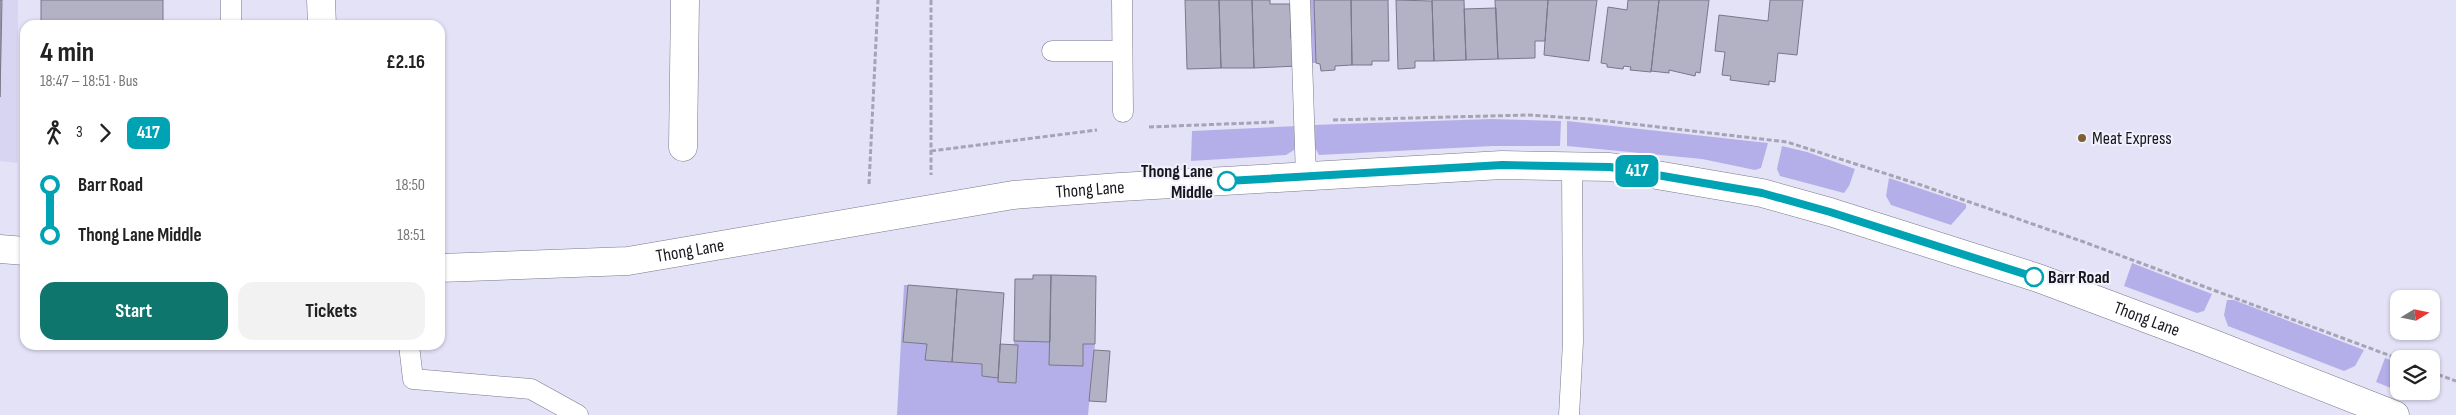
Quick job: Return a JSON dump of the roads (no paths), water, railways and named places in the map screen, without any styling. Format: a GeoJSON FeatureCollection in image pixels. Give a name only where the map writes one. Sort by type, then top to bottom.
{"type":"FeatureCollection","features":[{"type":"Feature","properties":{"kind":"street"},"geometry":{"type":"LineString","coordinates":[[322,0],[322,20]]}},
{"type":"Feature","properties":{"kind":"street"},"geometry":{"type":"LineString","coordinates":[[683,147],[685,0]]}},
{"type":"Feature","properties":{"kind":"street","name":"Thong Lane"},"geometry":{"type":"LineString","coordinates":[[445,268],[628,260],[932,208],[1014,196],[1120,186],[1502,165],[1610,167],[1679,177],[1762,193],[1830,212],[2038,278],[2209,342],[2395,415]]}},
{"type":"Feature","properties":{"kind":"street"},"geometry":{"type":"LineString","coordinates":[[0,249],[20,251]]}},
{"type":"Feature","properties":{"kind":"lane"},"geometry":{"type":"LineString","coordinates":[[231,0],[231,20]]}},
{"type":"Feature","properties":{"kind":"lane"},"geometry":{"type":"LineString","coordinates":[[1122,0],[1123,112]]}},
{"type":"Feature","properties":{"kind":"lane"},"geometry":{"type":"LineString","coordinates":[[1300,0],[1306,177]]}},
{"type":"Feature","properties":{"kind":"lane"},"geometry":{"type":"LineString","coordinates":[[1052,51],[1122,51]]}},
{"type":"Feature","properties":{"kind":"lane"},"geometry":{"type":"LineString","coordinates":[[1569,415],[1572,342],[1572,166]]}},
{"type":"Feature","properties":{"kind":"lane"},"geometry":{"type":"LineString","coordinates":[[410,350],[413,379],[531,389],[578,415]]}},
{"type":"Feature","properties":{"kind":"place","name":"Meat Express"},"geometry":{"type":"Point","coordinates":[2082,138]}},
{"type":"Feature","properties":{"kind":"place","name":"Thong Lane Middle"},"geometry":{"type":"Point","coordinates":[1227,181]}},
{"type":"Feature","properties":{"kind":"place","name":"Barr Road"},"geometry":{"type":"Point","coordinates":[2034,277]}}]}
